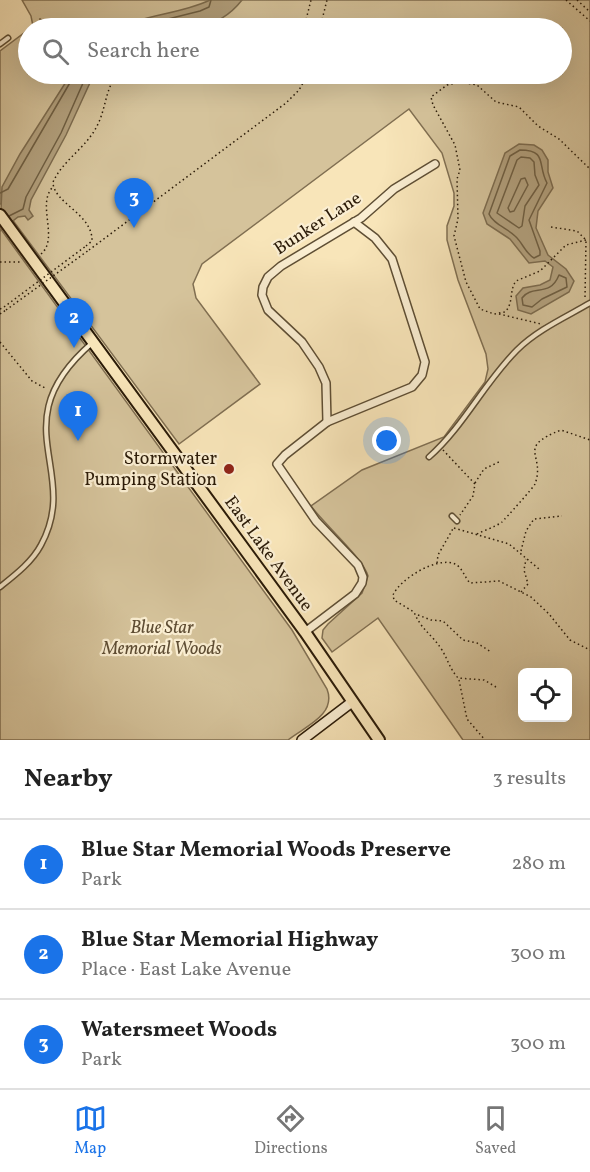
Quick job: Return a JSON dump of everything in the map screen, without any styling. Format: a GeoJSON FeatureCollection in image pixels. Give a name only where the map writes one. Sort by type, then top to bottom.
{"type":"FeatureCollection","features":[{"type":"Feature","properties":{"kind":"main road","name":"East Lake Avenue"},"geometry":{"type":"LineString","coordinates":[[3,219],[305,632],[379,740]]}},
{"type":"Feature","properties":{"kind":"main road"},"geometry":{"type":"LineString","coordinates":[[302,740],[352,702]]}},
{"type":"Feature","properties":{"kind":"street","name":"Bunker Lane"},"geometry":{"type":"LineString","coordinates":[[327,422],[326,383],[319,367],[303,342],[268,310],[262,295],[263,287],[268,277],[281,266],[354,222],[394,189],[435,164]]}},
{"type":"Feature","properties":{"kind":"street"},"geometry":{"type":"LineString","coordinates":[[305,632],[356,594],[362,584],[358,565],[316,521],[278,469],[279,460],[327,422],[412,387],[422,375],[425,362],[392,259],[375,238],[354,222]]}},
{"type":"Feature","properties":{"kind":"lane"},"geometry":{"type":"LineString","coordinates":[[0,44],[8,38]]}},
{"type":"Feature","properties":{"kind":"lane"},"geometry":{"type":"LineString","coordinates":[[429,457],[440,447],[515,352],[529,339],[588,304]]}},
{"type":"Feature","properties":{"kind":"lane"},"geometry":{"type":"LineString","coordinates":[[54,376],[93,342]]}},
{"type":"Feature","properties":{"kind":"lane"},"geometry":{"type":"LineString","coordinates":[[0,588],[32,559],[48,529],[50,494],[45,471]]}},
{"type":"Feature","properties":{"kind":"lane"},"geometry":{"type":"LineString","coordinates":[[452,516],[456,521]]}},
{"type":"Feature","properties":{"kind":"path"},"geometry":{"type":"LineString","coordinates":[[306,18],[310,0]]}},
{"type":"Feature","properties":{"kind":"path"},"geometry":{"type":"LineString","coordinates":[[322,18],[327,0]]}},
{"type":"Feature","properties":{"kind":"path"},"geometry":{"type":"LineString","coordinates":[[566,0],[590,21]]}},
{"type":"Feature","properties":{"kind":"path"},"geometry":{"type":"LineString","coordinates":[[577,0],[590,12]]}},
{"type":"Feature","properties":{"kind":"path"},"geometry":{"type":"LineString","coordinates":[[41,255],[47,249],[49,192],[62,167],[98,125],[110,84]]}},
{"type":"Feature","properties":{"kind":"path"},"geometry":{"type":"LineString","coordinates":[[0,314],[286,103],[302,84]]}},
{"type":"Feature","properties":{"kind":"path"},"geometry":{"type":"LineString","coordinates":[[447,84],[431,97],[452,139],[459,163],[458,219],[453,232],[466,282],[480,309],[486,313],[498,313],[551,326]]}},
{"type":"Feature","properties":{"kind":"path"},"geometry":{"type":"LineString","coordinates":[[472,84],[477,85],[496,102],[519,107],[538,126],[559,139],[590,169]]}},
{"type":"Feature","properties":{"kind":"path"},"geometry":{"type":"LineString","coordinates":[[0,309],[86,246],[92,237],[88,228],[53,187]]}},
{"type":"Feature","properties":{"kind":"path"},"geometry":{"type":"LineString","coordinates":[[551,227],[578,231],[586,240],[584,280],[588,304]]}},
{"type":"Feature","properties":{"kind":"path"},"geometry":{"type":"LineString","coordinates":[[498,313],[508,309],[516,280],[537,273],[566,245],[586,240]]}},
{"type":"Feature","properties":{"kind":"path"},"geometry":{"type":"LineString","coordinates":[[0,262],[22,262]]}},
{"type":"Feature","properties":{"kind":"path"},"geometry":{"type":"LineString","coordinates":[[0,342],[32,381],[47,389]]}},
{"type":"Feature","properties":{"kind":"path"},"geometry":{"type":"LineString","coordinates":[[477,534],[502,521],[535,486],[537,470],[534,452],[539,441],[561,430],[590,440]]}},
{"type":"Feature","properties":{"kind":"path"},"geometry":{"type":"LineString","coordinates":[[440,447],[475,484]]}},
{"type":"Feature","properties":{"kind":"path"},"geometry":{"type":"LineString","coordinates":[[437,563],[438,555],[456,521],[473,496],[475,484],[484,470],[501,461]]}},
{"type":"Feature","properties":{"kind":"path"},"geometry":{"type":"LineString","coordinates":[[521,552],[526,531],[534,519],[562,516]]}},
{"type":"Feature","properties":{"kind":"path"},"geometry":{"type":"LineString","coordinates":[[453,528],[502,541],[521,552],[539,569]]}},
{"type":"Feature","properties":{"kind":"path"},"geometry":{"type":"LineString","coordinates":[[521,592],[528,584],[524,570],[526,558]]}},
{"type":"Feature","properties":{"kind":"path"},"geometry":{"type":"LineString","coordinates":[[491,652],[477,643],[463,640],[443,621],[428,620],[416,614],[394,600],[394,592],[405,580],[437,563],[456,564],[472,584],[494,580],[531,597],[576,645],[590,651]]}},
{"type":"Feature","properties":{"kind":"path"},"geometry":{"type":"LineString","coordinates":[[416,614],[419,625],[443,652],[450,670],[458,678],[467,719],[485,740]]}},
{"type":"Feature","properties":{"kind":"path"},"geometry":{"type":"LineString","coordinates":[[458,678],[484,680],[496,687]]}},
{"type":"Feature","properties":{"kind":"green space"},"geometry":{"type":"Polygon","coordinates":[[[22,0],[590,0],[590,740],[463,740],[378,618],[332,652],[322,638],[323,630],[328,624],[362,593],[368,576],[359,560],[311,506],[362,470],[444,437],[485,382],[488,369],[486,354],[458,280],[447,240],[447,226],[454,206],[454,193],[442,153],[409,109],[202,264],[193,284],[196,298],[260,384],[179,444],[0,203],[0,51],[18,38],[18,84],[572,84],[572,18],[31,18],[22,0]]]}},
{"type":"Feature","properties":{"kind":"green space","name":"Blue Star Memorial Woods"},"geometry":{"type":"Polygon","coordinates":[[[0,228],[292,630],[327,689],[329,698],[323,713],[288,740],[0,740],[0,228]]]}},
{"type":"Feature","properties":{"kind":"water"},"geometry":{"type":"Polygon","coordinates":[[[210,0],[242,0],[230,13],[221,18],[149,18],[187,8],[210,0]]]}},
{"type":"Feature","properties":{"kind":"water"},"geometry":{"type":"Polygon","coordinates":[[[65,84],[89,84],[66,135],[31,200],[29,210],[33,216],[28,220],[25,216],[18,217],[0,231],[2,187],[65,84]]]}},
{"type":"Feature","properties":{"kind":"water"},"geometry":{"type":"Polygon","coordinates":[[[519,144],[534,145],[542,150],[548,160],[548,172],[553,188],[538,211],[536,228],[548,255],[566,269],[574,281],[569,292],[531,314],[518,310],[516,296],[523,288],[540,285],[550,280],[553,267],[545,261],[529,263],[510,239],[487,224],[483,213],[505,153],[519,144]]]}},
{"type":"Feature","properties":{"kind":"place","name":"Watersmeet Woods"},"geometry":{"type":"Point","coordinates":[134,228]}},
{"type":"Feature","properties":{"kind":"place","name":"Blue Star Memorial Highway"},"geometry":{"type":"Point","coordinates":[74,348]}},
{"type":"Feature","properties":{"kind":"place","name":"Blue Star Memorial Woods Preserve"},"geometry":{"type":"Point","coordinates":[78,441]}},
{"type":"Feature","properties":{"kind":"place","name":"Stormwater Pumping Station"},"geometry":{"type":"Point","coordinates":[229,469]}}]}
